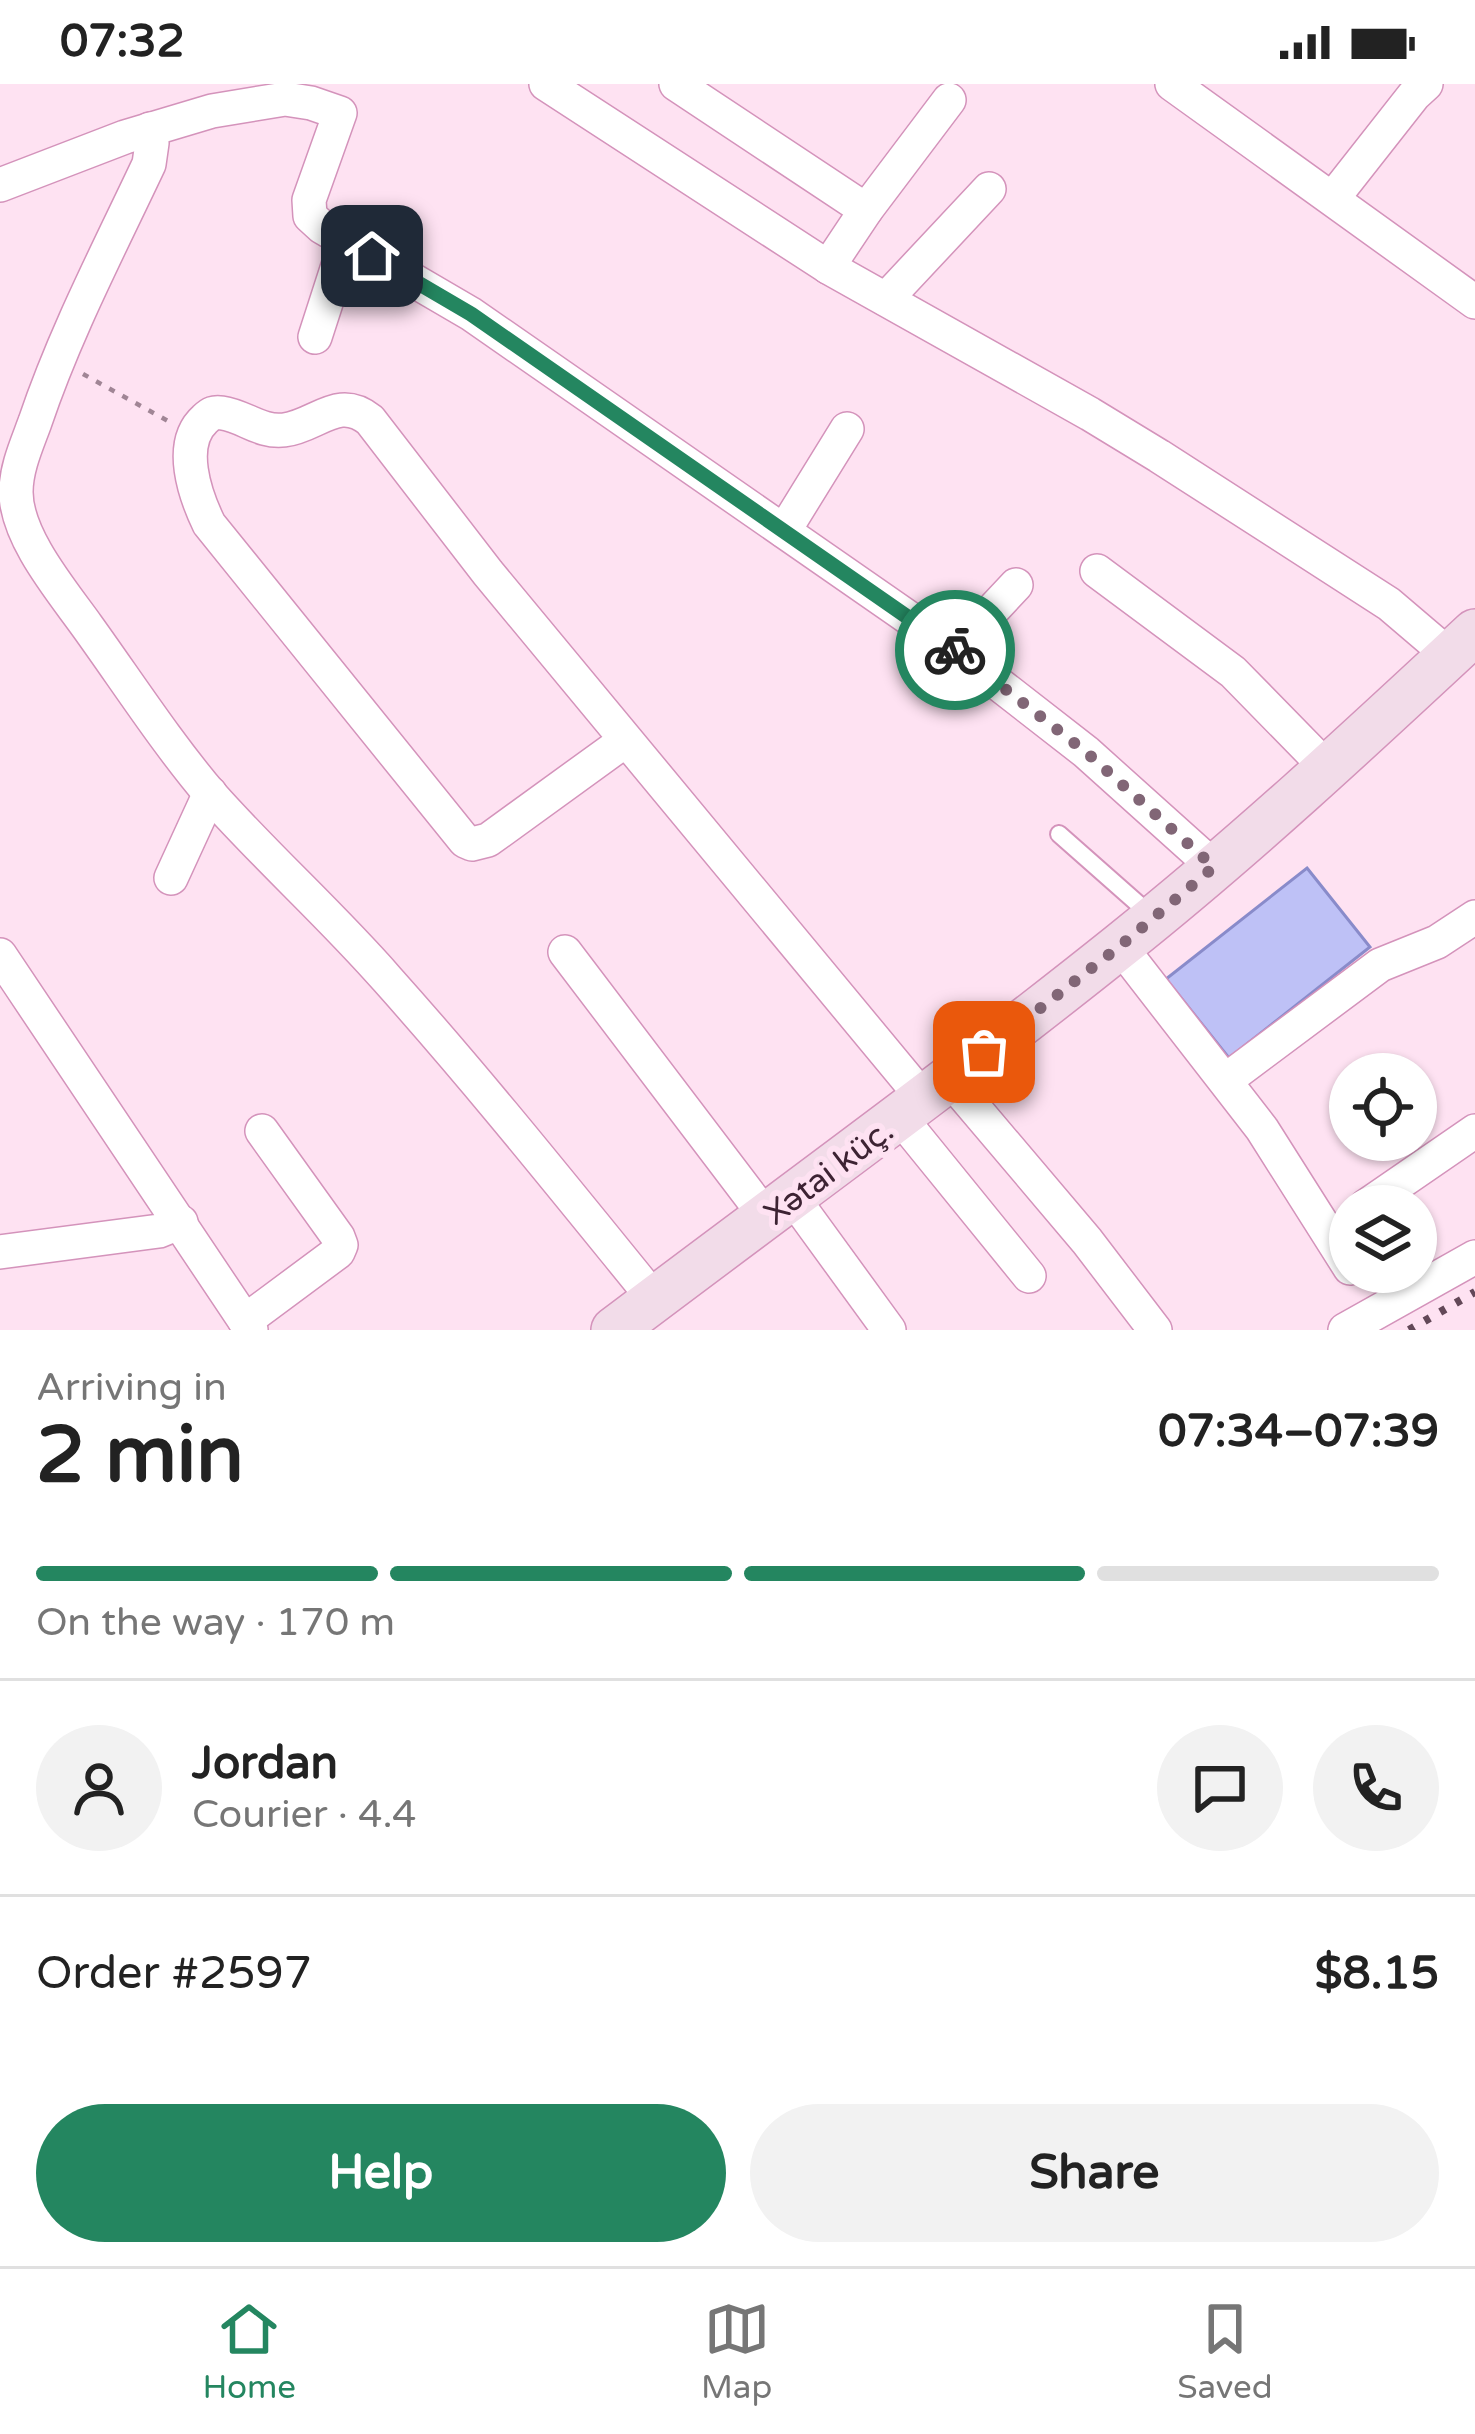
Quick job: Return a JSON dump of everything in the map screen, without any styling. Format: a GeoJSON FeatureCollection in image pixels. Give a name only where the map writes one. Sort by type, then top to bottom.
{"type":"FeatureCollection","features":[{"type":"Feature","properties":{"kind":"street"},"geometry":{"type":"LineString","coordinates":[[546,84],[828,267],[1090,414],[1389,604],[1462,644]]}},
{"type":"Feature","properties":{"kind":"street"},"geometry":{"type":"LineString","coordinates":[[676,84],[866,209]]}},
{"type":"Feature","properties":{"kind":"street"},"geometry":{"type":"LineString","coordinates":[[1333,198],[1426,84]]}},
{"type":"Feature","properties":{"kind":"street"},"geometry":{"type":"LineString","coordinates":[[1186,88],[1475,302]]}},
{"type":"Feature","properties":{"kind":"street"},"geometry":{"type":"LineString","coordinates":[[0,185],[150,129],[213,98],[311,103],[346,98],[308,200],[310,216],[322,227],[471,314],[956,650],[1086,752],[1214,867]]}},
{"type":"Feature","properties":{"kind":"street"},"geometry":{"type":"LineString","coordinates":[[828,267],[949,100]]}},
{"type":"Feature","properties":{"kind":"street"},"geometry":{"type":"LineString","coordinates":[[150,129],[149,164],[58,360],[16,481],[19,517],[71,604],[210,794],[326,912],[511,1123],[638,1318]]}},
{"type":"Feature","properties":{"kind":"street"},"geometry":{"type":"LineString","coordinates":[[886,299],[989,189]]}},
{"type":"Feature","properties":{"kind":"street"},"geometry":{"type":"LineString","coordinates":[[315,337],[346,241]]}},
{"type":"Feature","properties":{"kind":"street"},"geometry":{"type":"LineString","coordinates":[[626,740],[488,841],[465,842],[208,524],[191,460],[193,436],[202,421],[223,413],[280,431],[343,409],[358,410],[370,420],[488,573],[924,1097],[1087,1241],[1155,1330]]}},
{"type":"Feature","properties":{"kind":"street"},"geometry":{"type":"LineString","coordinates":[[784,531],[848,429]]}},
{"type":"Feature","properties":{"kind":"street"},"geometry":{"type":"LineString","coordinates":[[1097,571],[1233,672],[1327,768]]}},
{"type":"Feature","properties":{"kind":"street"},"geometry":{"type":"LineString","coordinates":[[956,650],[1016,586]]}},
{"type":"Feature","properties":{"kind":"street","name":"Xətai küç."},"geometry":{"type":"LineString","coordinates":[[638,1318],[1137,932],[1462,644]]}},
{"type":"Feature","properties":{"kind":"street"},"geometry":{"type":"LineString","coordinates":[[171,878],[210,794]]}},
{"type":"Feature","properties":{"kind":"street"},"geometry":{"type":"LineString","coordinates":[[1226,1080],[1380,964],[1437,942],[1475,917]]}},
{"type":"Feature","properties":{"kind":"street"},"geometry":{"type":"LineString","coordinates":[[1137,932],[1226,1080],[1329,1213]]}},
{"type":"Feature","properties":{"kind":"street"},"geometry":{"type":"LineString","coordinates":[[565,952],[889,1330]]}},
{"type":"Feature","properties":{"kind":"street"},"geometry":{"type":"LineString","coordinates":[[0,955],[248,1325],[338,1252],[340,1245],[262,1130]]}},
{"type":"Feature","properties":{"kind":"street"},"geometry":{"type":"LineString","coordinates":[[924,1097],[1029,1276]]}},
{"type":"Feature","properties":{"kind":"street"},"geometry":{"type":"LineString","coordinates":[[1397,1185],[1475,1131]]}},
{"type":"Feature","properties":{"kind":"street"},"geometry":{"type":"LineString","coordinates":[[0,1252],[159,1231],[181,1222]]}},
{"type":"Feature","properties":{"kind":"street"},"geometry":{"type":"LineString","coordinates":[[1345,1330],[1475,1257]]}},
{"type":"Feature","properties":{"kind":"street"},"geometry":{"type":"LineString","coordinates":[[1366,1293],[1378,1312]]}},
{"type":"Feature","properties":{"kind":"lane"},"geometry":{"type":"LineString","coordinates":[[1059,834],[1137,932]]}},
{"type":"Feature","properties":{"kind":"path"},"geometry":{"type":"LineString","coordinates":[[58,360],[193,436]]}},
{"type":"Feature","properties":{"kind":"building"},"geometry":{"type":"Polygon","coordinates":[[[1307,868],[1370,947],[1229,1058],[1166,979],[1307,868]]]}},
{"type":"Feature","properties":{"kind":"railway"},"geometry":{"type":"LineString","coordinates":[[1409,1330],[1475,1292]]}},
{"type":"Feature","properties":{"kind":"way so far"},"geometry":{"type":"LineString","coordinates":[[955,650],[1086,752],[1214,867],[984,1052]]}},
{"type":"Feature","properties":{"kind":"route"},"geometry":{"type":"LineString","coordinates":[[372,256],[471,314],[955,650]]}}]}
